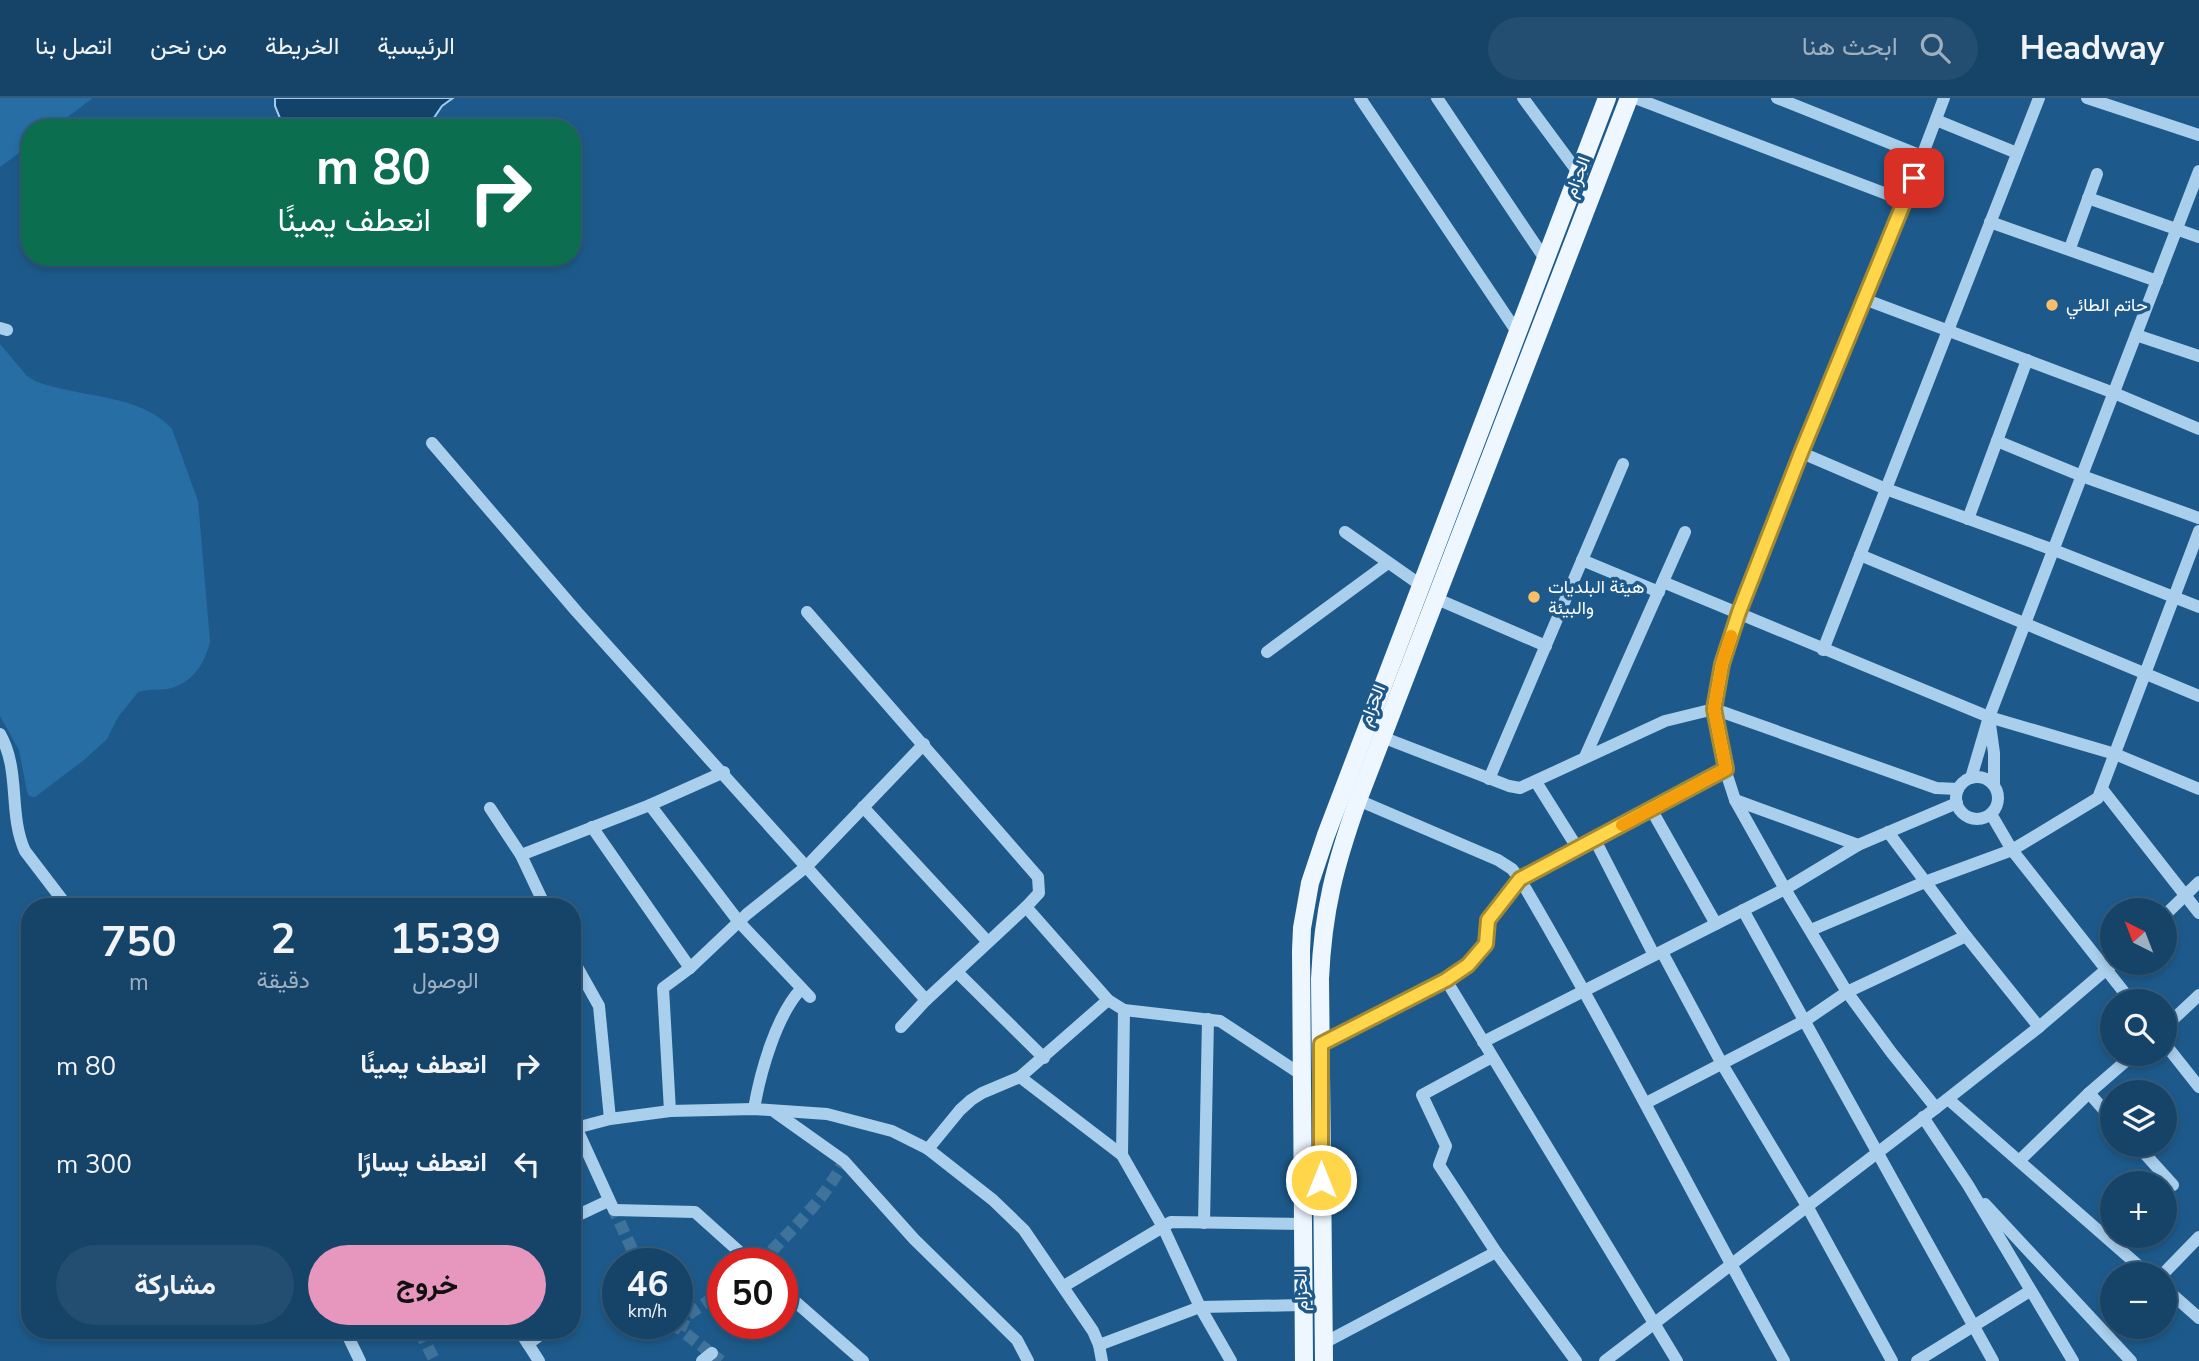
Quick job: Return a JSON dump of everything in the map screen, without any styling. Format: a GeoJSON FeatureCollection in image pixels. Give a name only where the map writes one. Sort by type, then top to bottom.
{"type":"FeatureCollection","features":[{"type":"Feature","properties":{"kind":"main road","name":"الحزام"},"geometry":{"type":"LineString","coordinates":[[1304,1361],[1301,951],[1310,883],[1340,795],[1607,98]]}},
{"type":"Feature","properties":{"kind":"main road","name":"الحزام"},"geometry":{"type":"LineString","coordinates":[[1324,1352],[1320,979],[1325,913],[1343,843],[1358,800],[1629,98]]}},
{"type":"Feature","properties":{"kind":"street"},"geometry":{"type":"LineString","coordinates":[[1360,98],[1517,332]]}},
{"type":"Feature","properties":{"kind":"street"},"geometry":{"type":"LineString","coordinates":[[1437,98],[1545,259]]}},
{"type":"Feature","properties":{"kind":"street"},"geometry":{"type":"LineString","coordinates":[[1523,98],[1577,171]]}},
{"type":"Feature","properties":{"kind":"street"},"geometry":{"type":"LineString","coordinates":[[1635,98],[1905,201]]}},
{"type":"Feature","properties":{"kind":"street"},"geometry":{"type":"LineString","coordinates":[[1777,98],[1922,156]]}},
{"type":"Feature","properties":{"kind":"street"},"geometry":{"type":"LineString","coordinates":[[1936,1108],[1847,992],[1735,800],[1714,709],[1722,664],[1739,612],[1944,98]]}},
{"type":"Feature","properties":{"kind":"street"},"geometry":{"type":"LineString","coordinates":[[1823,650],[2039,98]]}},
{"type":"Feature","properties":{"kind":"street"},"geometry":{"type":"LineString","coordinates":[[2087,98],[2199,135]]}},
{"type":"Feature","properties":{"kind":"street"},"geometry":{"type":"LineString","coordinates":[[1936,120],[2017,153]]}},
{"type":"Feature","properties":{"kind":"street"},"geometry":{"type":"LineString","coordinates":[[1382,737],[1489,779],[1520,788],[1665,721],[1714,709],[1936,788],[1958,789],[1971,778],[1989,717],[2199,171]]}},
{"type":"Feature","properties":{"kind":"street"},"geometry":{"type":"LineString","coordinates":[[2070,248],[2097,174]]}},
{"type":"Feature","properties":{"kind":"street"},"geometry":{"type":"LineString","coordinates":[[2088,198],[2199,237]]}},
{"type":"Feature","properties":{"kind":"street"},"geometry":{"type":"LineString","coordinates":[[1990,222],[2070,248],[2157,281]]}},
{"type":"Feature","properties":{"kind":"street"},"geometry":{"type":"LineString","coordinates":[[1864,299],[2114,393],[2199,429]]}},
{"type":"Feature","properties":{"kind":"street"},"geometry":{"type":"LineString","coordinates":[[2136,335],[2199,356]]}},
{"type":"Feature","properties":{"kind":"street"},"geometry":{"type":"LineString","coordinates":[[1968,519],[2027,360]]}},
{"type":"Feature","properties":{"kind":"street"},"geometry":{"type":"LineString","coordinates":[[1997,441],[2082,477],[2199,518]]}},
{"type":"Feature","properties":{"kind":"street"},"geometry":{"type":"LineString","coordinates":[[432,443],[577,611],[926,1000]]}},
{"type":"Feature","properties":{"kind":"street"},"geometry":{"type":"LineString","coordinates":[[1801,453],[1886,489],[2054,550],[2199,607]]}},
{"type":"Feature","properties":{"kind":"street"},"geometry":{"type":"LineString","coordinates":[[1489,779],[1623,464]]}},
{"type":"Feature","properties":{"kind":"street"},"geometry":{"type":"LineString","coordinates":[[1345,531],[1422,586]]}},
{"type":"Feature","properties":{"kind":"street"},"geometry":{"type":"LineString","coordinates":[[1811,930],[2012,850],[2098,798],[2199,531]]}},
{"type":"Feature","properties":{"kind":"street"},"geometry":{"type":"LineString","coordinates":[[1585,757],[1685,532]]}},
{"type":"Feature","properties":{"kind":"street"},"geometry":{"type":"LineString","coordinates":[[1860,555],[2199,696]]}},
{"type":"Feature","properties":{"kind":"street"},"geometry":{"type":"LineString","coordinates":[[1582,560],[1739,612],[1823,650],[1989,717],[2115,754],[2199,789]]}},
{"type":"Feature","properties":{"kind":"street"},"geometry":{"type":"LineString","coordinates":[[1267,652],[1388,563]]}},
{"type":"Feature","properties":{"kind":"street"},"geometry":{"type":"LineString","coordinates":[[1437,599],[1546,646]]}},
{"type":"Feature","properties":{"kind":"street"},"geometry":{"type":"LineString","coordinates":[[807,612],[1038,877],[1039,893],[1026,908],[926,1000],[901,1027]]}},
{"type":"Feature","properties":{"kind":"street"},"geometry":{"type":"LineString","coordinates":[[1958,789],[1957,803],[1963,813],[1974,819],[1986,817],[1995,809],[1998,797],[1994,785],[1994,753],[1989,717]]}},
{"type":"Feature","properties":{"kind":"street"},"geometry":{"type":"LineString","coordinates":[[0,734],[13,768],[21,842],[61,898]]}},
{"type":"Feature","properties":{"kind":"street"},"geometry":{"type":"LineString","coordinates":[[670,1111],[663,988],[690,968],[739,922],[807,866],[923,744]]}},
{"type":"Feature","properties":{"kind":"street"},"geometry":{"type":"LineString","coordinates":[[1321,1044],[1446,980],[1468,965],[1479,954],[1488,938],[1488,920],[1520,879],[1726,769]]}},
{"type":"Feature","properties":{"kind":"street"},"geometry":{"type":"LineString","coordinates":[[521,855],[650,805],[724,772]]}},
{"type":"Feature","properties":{"kind":"street"},"geometry":{"type":"LineString","coordinates":[[1971,778],[1984,778],[1994,785]]}},
{"type":"Feature","properties":{"kind":"street"},"geometry":{"type":"LineString","coordinates":[[1535,782],[1578,849]]}},
{"type":"Feature","properties":{"kind":"street"},"geometry":{"type":"LineString","coordinates":[[2102,789],[2199,913]]}},
{"type":"Feature","properties":{"kind":"street"},"geometry":{"type":"LineString","coordinates":[[1358,800],[1498,860],[1512,869],[1520,879],[1646,1103],[1730,1265],[1784,1361]]}},
{"type":"Feature","properties":{"kind":"street"},"geometry":{"type":"LineString","coordinates":[[1735,800],[1858,845]]}},
{"type":"Feature","properties":{"kind":"street"},"geometry":{"type":"LineString","coordinates":[[1483,1042],[1785,889],[1858,845],[1957,803]]}},
{"type":"Feature","properties":{"kind":"street"},"geometry":{"type":"LineString","coordinates":[[650,805],[739,922],[806,993],[794,996],[779,1026],[758,1084],[754,1109]]}},
{"type":"Feature","properties":{"kind":"street"},"geometry":{"type":"LineString","coordinates":[[863,807],[988,942]]}},
{"type":"Feature","properties":{"kind":"street"},"geometry":{"type":"LineString","coordinates":[[490,808],[521,855],[541,898]]}},
{"type":"Feature","properties":{"kind":"street"},"geometry":{"type":"LineString","coordinates":[[1651,809],[1716,925]]}},
{"type":"Feature","properties":{"kind":"street"},"geometry":{"type":"LineString","coordinates":[[1991,814],[2012,850],[2100,953]]}},
{"type":"Feature","properties":{"kind":"street"},"geometry":{"type":"LineString","coordinates":[[592,827],[690,968]]}},
{"type":"Feature","properties":{"kind":"street"},"geometry":{"type":"LineString","coordinates":[[1888,832],[2039,1027]]}},
{"type":"Feature","properties":{"kind":"street"},"geometry":{"type":"LineString","coordinates":[[1595,840],[1722,1064],[1807,1206],[1892,1361]]}},
{"type":"Feature","properties":{"kind":"street"},"geometry":{"type":"LineString","coordinates":[[2177,904],[2199,882]]}},
{"type":"Feature","properties":{"kind":"street"},"geometry":{"type":"LineString","coordinates":[[1026,908],[1108,1000],[1124,1010],[1220,1021],[1302,1075]]}},
{"type":"Feature","properties":{"kind":"street"},"geometry":{"type":"LineString","coordinates":[[1743,910],[1993,1361]]}},
{"type":"Feature","properties":{"kind":"street"},"geometry":{"type":"LineString","coordinates":[[1646,1103],[1806,1020],[1847,992],[1966,936]]}},
{"type":"Feature","properties":{"kind":"street"},"geometry":{"type":"LineString","coordinates":[[957,972],[1044,1058]]}},
{"type":"Feature","properties":{"kind":"street"},"geometry":{"type":"LineString","coordinates":[[581,974],[599,1006],[610,1119]]}},
{"type":"Feature","properties":{"kind":"street"},"geometry":{"type":"LineString","coordinates":[[1605,1361],[1948,1099],[2100,975]]}},
{"type":"Feature","properties":{"kind":"street"},"geometry":{"type":"LineString","coordinates":[[1446,980],[1676,1361]]}},
{"type":"Feature","properties":{"kind":"street"},"geometry":{"type":"LineString","coordinates":[[2177,1016],[2199,995]]}},
{"type":"Feature","properties":{"kind":"street"},"geometry":{"type":"LineString","coordinates":[[928,1149],[971,1100],[1020,1077],[1108,1000]]}},
{"type":"Feature","properties":{"kind":"street"},"geometry":{"type":"LineString","coordinates":[[1122,1154],[1124,1010]]}},
{"type":"Feature","properties":{"kind":"street"},"geometry":{"type":"LineString","coordinates":[[1204,1223],[1208,1019]]}},
{"type":"Feature","properties":{"kind":"street"},"geometry":{"type":"LineString","coordinates":[[1492,1056],[1422,1094],[1446,1146],[1439,1165],[1496,1252],[1576,1361]]}},
{"type":"Feature","properties":{"kind":"street"},"geometry":{"type":"LineString","coordinates":[[2177,1059],[2199,1087]]}},
{"type":"Feature","properties":{"kind":"street"},"geometry":{"type":"LineString","coordinates":[[2019,1161],[2120,1066]]}},
{"type":"Feature","properties":{"kind":"street"},"geometry":{"type":"LineString","coordinates":[[1020,1077],[1122,1154],[1163,1227],[1200,1307],[1231,1361]]}},
{"type":"Feature","properties":{"kind":"street"},"geometry":{"type":"LineString","coordinates":[[2089,1093],[2100,1105]]}},
{"type":"Feature","properties":{"kind":"street"},"geometry":{"type":"LineString","coordinates":[[1948,1099],[2134,1262]]}},
{"type":"Feature","properties":{"kind":"street"},"geometry":{"type":"LineString","coordinates":[[581,1126],[610,1119],[670,1111],[754,1109],[827,1114],[892,1131],[928,1149],[993,1200],[1024,1230],[1094,1331],[1100,1345],[1102,1361]]}},
{"type":"Feature","properties":{"kind":"street"},"geometry":{"type":"LineString","coordinates":[[775,1112],[844,1161],[914,1239],[1017,1340],[1028,1361]]}},
{"type":"Feature","properties":{"kind":"street"},"geometry":{"type":"LineString","coordinates":[[1923,1117],[1968,1185],[2073,1361]]}},
{"type":"Feature","properties":{"kind":"street"},"geometry":{"type":"LineString","coordinates":[[581,1143],[611,1206]]}},
{"type":"Feature","properties":{"kind":"street"},"geometry":{"type":"LineString","coordinates":[[2148,1157],[2160,1171]]}},
{"type":"Feature","properties":{"kind":"street"},"geometry":{"type":"LineString","coordinates":[[1968,1185],[2100,1320]]}},
{"type":"Feature","properties":{"kind":"street"},"geometry":{"type":"LineString","coordinates":[[581,1215],[611,1206],[695,1212],[735,1248]]}},
{"type":"Feature","properties":{"kind":"street"},"geometry":{"type":"LineString","coordinates":[[1064,1286],[1171,1222],[1304,1224]]}},
{"type":"Feature","properties":{"kind":"street"},"geometry":{"type":"LineString","coordinates":[[2175,1262],[2199,1237]]}},
{"type":"Feature","properties":{"kind":"street"},"geometry":{"type":"LineString","coordinates":[[1324,1352],[1496,1252]]}},
{"type":"Feature","properties":{"kind":"street"},"geometry":{"type":"LineString","coordinates":[[1917,1361],[2030,1291]]}},
{"type":"Feature","properties":{"kind":"street"},"geometry":{"type":"LineString","coordinates":[[2177,1299],[2199,1318]]}},
{"type":"Feature","properties":{"kind":"street"},"geometry":{"type":"LineString","coordinates":[[798,1304],[863,1361]]}},
{"type":"Feature","properties":{"kind":"street"},"geometry":{"type":"LineString","coordinates":[[1100,1345],[1200,1307],[1302,1305]]}},
{"type":"Feature","properties":{"kind":"street"},"geometry":{"type":"LineString","coordinates":[[349,1339],[360,1361]]}},
{"type":"Feature","properties":{"kind":"street"},"geometry":{"type":"LineString","coordinates":[[525,1339],[539,1361]]}},
{"type":"Feature","properties":{"kind":"street"},"geometry":{"type":"LineString","coordinates":[[528,1344],[535,1339]]}},
{"type":"Feature","properties":{"kind":"street"},"geometry":{"type":"LineString","coordinates":[[2116,1339],[2131,1361]]}},
{"type":"Feature","properties":{"kind":"shaded area"},"geometry":{"type":"Polygon","coordinates":[[[0,98],[93,98],[65,119],[21,119],[21,152],[0,167],[0,98]]]}},
{"type":"Feature","properties":{"kind":"shaded area"},"geometry":{"type":"Polygon","coordinates":[[[275,98],[453,98],[442,106],[433,119],[280,119],[275,98]]]}},
{"type":"Feature","properties":{"kind":"shaded area"},"geometry":{"type":"Polygon","coordinates":[[[0,344],[27,376],[35,381],[126,402],[159,417],[172,429],[198,501],[210,641],[205,658],[190,678],[167,689],[138,692],[118,717],[107,739],[35,797],[29,796],[27,792],[19,750],[0,716],[0,344]]]}},
{"type":"Feature","properties":{"kind":"tunnel"},"geometry":{"type":"LineString","coordinates":[[774,1248],[827,1189],[844,1161]]}},
{"type":"Feature","properties":{"kind":"tunnel"},"geometry":{"type":"LineString","coordinates":[[612,1206],[632,1248]]}},
{"type":"Feature","properties":{"kind":"tunnel"},"geometry":{"type":"LineString","coordinates":[[693,1311],[707,1302]]}},
{"type":"Feature","properties":{"kind":"tunnel"},"geometry":{"type":"LineString","coordinates":[[424,1339],[435,1361]]}},
{"type":"Feature","properties":{"kind":"tunnel"},"geometry":{"type":"LineString","coordinates":[[693,1339],[721,1361]]}},
{"type":"Feature","properties":{"kind":"slow traffic"},"geometry":{"type":"LineString","coordinates":[[1622,825],[1726,769],[1714,709],[1722,664],[1731,636]]}},
{"type":"Feature","properties":{"kind":"place","name":"حاتم الطائي"},"geometry":{"type":"Point","coordinates":[2052,305]}},
{"type":"Feature","properties":{"kind":"place","name":"هيئة البلديات والبيئة"},"geometry":{"type":"Point","coordinates":[1534,597]}},
{"type":"Feature","properties":{"kind":"route"},"geometry":{"type":"LineString","coordinates":[[1321,1180],[1321,1044],[1446,980],[1468,965],[1486,944],[1488,920],[1520,879],[1726,769],[1714,709],[1722,664],[1739,612],[1801,453],[1914,178]]}}]}
